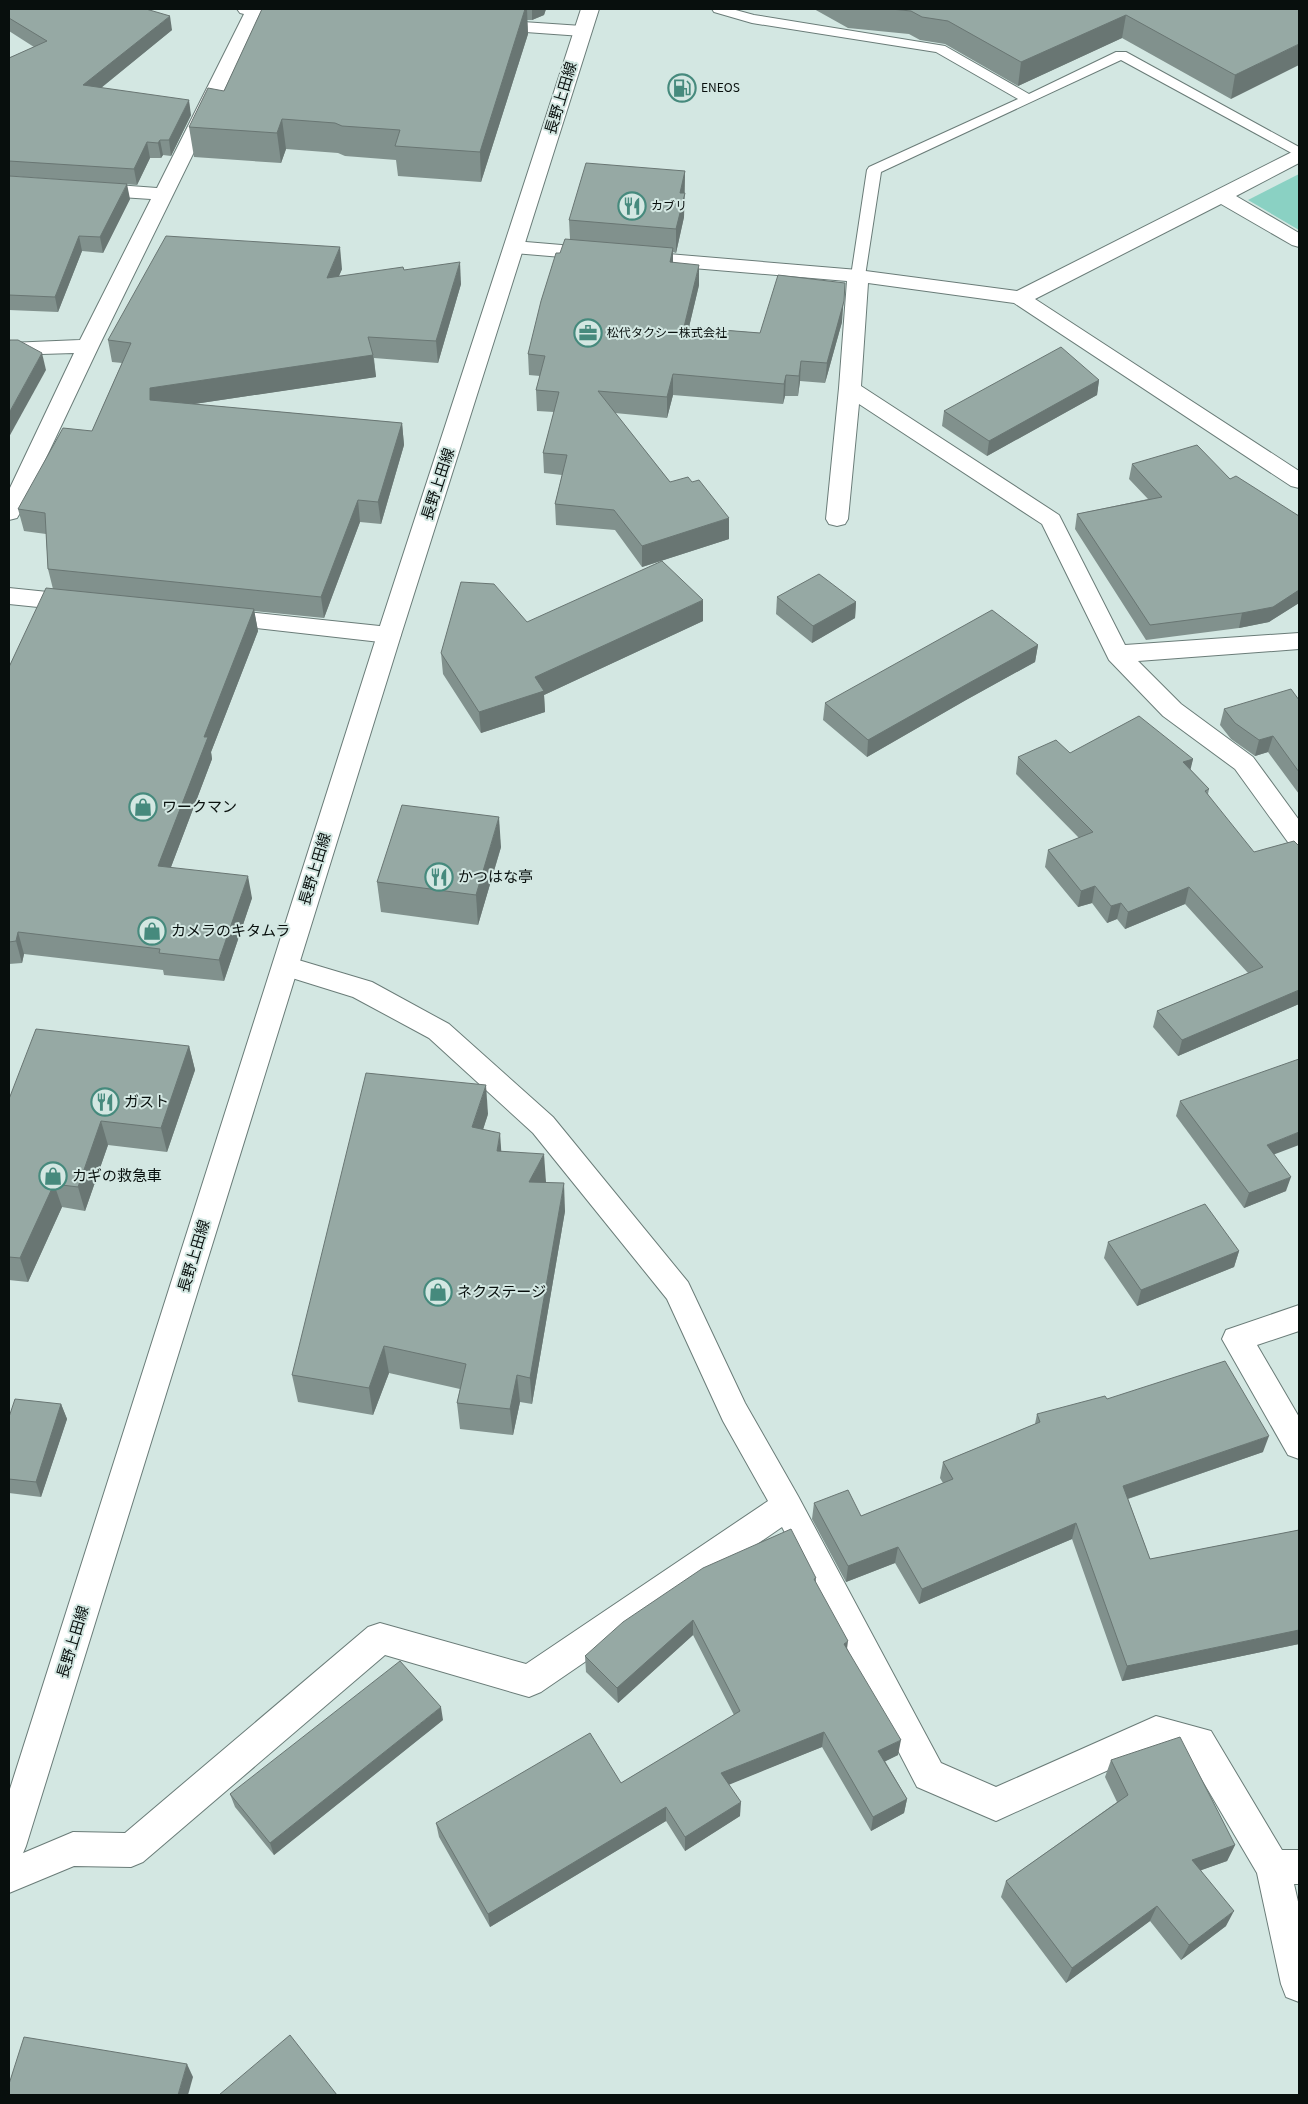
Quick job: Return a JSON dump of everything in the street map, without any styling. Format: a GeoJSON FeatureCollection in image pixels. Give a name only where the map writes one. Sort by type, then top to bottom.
{"type":"FeatureCollection","features":[{"type":"Feature","properties":{"kind":"street"},"geometry":{"type":"LineString","coordinates":[[9,513],[88,346],[164,194],[262,10],[246,9]]}},
{"type":"Feature","properties":{"kind":"street"},"geometry":{"type":"LineString","coordinates":[[470,24],[586,20]]}},
{"type":"Feature","properties":{"kind":"street","name":"長野上田線"},"geometry":{"type":"LineString","coordinates":[[9,1846],[389,635],[586,20]]}},
{"type":"Feature","properties":{"kind":"street"},"geometry":{"type":"LineString","coordinates":[[1020,298],[1299,155]]}},
{"type":"Feature","properties":{"kind":"street"},"geometry":{"type":"LineString","coordinates":[[67,187],[164,194]]}},
{"type":"Feature","properties":{"kind":"street"},"geometry":{"type":"LineString","coordinates":[[1222,196],[1299,241]]}},
{"type":"Feature","properties":{"kind":"street"},"geometry":{"type":"LineString","coordinates":[[514,247],[858,276],[1020,298],[1299,481]]}},
{"type":"Feature","properties":{"kind":"street"},"geometry":{"type":"LineString","coordinates":[[837,519],[850,388],[858,276]]}},
{"type":"Feature","properties":{"kind":"street"},"geometry":{"type":"LineString","coordinates":[[9,349],[88,346]]}},
{"type":"Feature","properties":{"kind":"street"},"geometry":{"type":"LineString","coordinates":[[850,388],[1051,520],[1117,654],[1172,710],[1244,763],[1299,838]]}},
{"type":"Feature","properties":{"kind":"street"},"geometry":{"type":"LineString","coordinates":[[9,596],[98,605]]}},
{"type":"Feature","properties":{"kind":"street"},"geometry":{"type":"LineString","coordinates":[[197,615],[389,635]]}},
{"type":"Feature","properties":{"kind":"street"},"geometry":{"type":"LineString","coordinates":[[1117,654],[1299,641]]}},
{"type":"Feature","properties":{"kind":"street"},"geometry":{"type":"LineString","coordinates":[[285,966],[362,989],[439,1031],[543,1125],[678,1291],[734,1412],[929,1775],[996,1804],[1156,1732],[1198,1742],[1286,1867],[1299,1984]]}},
{"type":"Feature","properties":{"kind":"street"},"geometry":{"type":"LineString","coordinates":[[1299,1318],[1237,1339],[1299,1445]]}},
{"type":"Feature","properties":{"kind":"street"},"geometry":{"type":"LineString","coordinates":[[9,1876],[74,1849],[131,1850],[380,1638],[529,1681],[786,1506]]}},
{"type":"Feature","properties":{"kind":"lane"},"geometry":{"type":"LineString","coordinates":[[719,9],[752,19],[940,49],[1029,98]]}},
{"type":"Feature","properties":{"kind":"lane"},"geometry":{"type":"LineString","coordinates":[[858,276],[874,170],[1122,55],[1299,155]]}},
{"type":"Feature","properties":{"kind":"green space"},"geometry":{"type":"Polygon","coordinates":[[[1299,174],[1299,230],[1248,200],[1299,174]]]}},
{"type":"Feature","properties":{"kind":"building"},"geometry":{"type":"Polygon","coordinates":[[[9,9],[146,9],[170,16],[83,85],[189,100],[169,140],[160,140],[158,143],[147,142],[134,169],[9,161],[9,58],[47,41],[9,18],[9,9]]]}},
{"type":"Feature","properties":{"kind":"building"},"geometry":{"type":"Polygon","coordinates":[[[262,9],[525,9],[480,152],[395,146],[400,130],[342,126],[335,123],[282,119],[277,133],[189,127],[208,88],[224,91],[262,9]]]}},
{"type":"Feature","properties":{"kind":"building"},"geometry":{"type":"Polygon","coordinates":[[[891,9],[1299,9],[1299,44],[1235,75],[1126,15],[1021,62],[948,21],[922,17],[911,11],[891,9]]]}},
{"type":"Feature","properties":{"kind":"building"},"geometry":{"type":"Polygon","coordinates":[[[586,163],[685,171],[680,193],[685,193],[676,229],[569,220],[586,163]]]}},
{"type":"Feature","properties":{"kind":"building"},"geometry":{"type":"Polygon","coordinates":[[[9,176],[127,184],[100,237],[79,236],[55,297],[9,295],[9,176]]]}},
{"type":"Feature","properties":{"kind":"building"},"geometry":{"type":"Polygon","coordinates":[[[166,236],[340,247],[327,278],[403,267],[404,270],[460,262],[436,341],[368,337],[373,355],[150,388],[150,400],[402,423],[378,502],[358,500],[321,597],[48,569],[45,513],[18,509],[63,428],[92,431],[131,343],[108,340],[166,236]]]}},
{"type":"Feature","properties":{"kind":"building"},"geometry":{"type":"Polygon","coordinates":[[[565,239],[673,248],[670,262],[699,265],[684,327],[760,333],[778,275],[845,283],[844,301],[827,363],[801,361],[799,376],[786,375],[784,384],[673,374],[667,397],[598,391],[670,482],[688,477],[692,482],[699,480],[729,518],[642,546],[614,510],[555,504],[567,455],[543,453],[559,392],[536,390],[545,356],[528,354],[541,301],[556,253],[560,253],[565,239]]]}},
{"type":"Feature","properties":{"kind":"building"},"geometry":{"type":"Polygon","coordinates":[[[10,340],[18,340],[42,353],[9,413],[9,342],[10,340]]]}},
{"type":"Feature","properties":{"kind":"building"},"geometry":{"type":"Polygon","coordinates":[[[1061,347],[1099,380],[989,441],[944,411],[1061,347]]]}},
{"type":"Feature","properties":{"kind":"building"},"geometry":{"type":"Polygon","coordinates":[[[1197,445],[1230,479],[1236,476],[1299,516],[1299,590],[1273,607],[1150,625],[1077,514],[1162,497],[1132,464],[1197,445]]]}},
{"type":"Feature","properties":{"kind":"building"},"geometry":{"type":"Polygon","coordinates":[[[662,561],[703,600],[535,677],[544,691],[479,712],[441,653],[461,582],[494,584],[527,622],[662,561]]]}},
{"type":"Feature","properties":{"kind":"building"},"geometry":{"type":"Polygon","coordinates":[[[819,574],[856,602],[813,626],[777,597],[819,574]]]}},
{"type":"Feature","properties":{"kind":"building"},"geometry":{"type":"Polygon","coordinates":[[[46,588],[254,609],[204,737],[208,737],[158,866],[248,876],[219,960],[159,953],[160,949],[18,932],[16,941],[9,942],[9,667],[46,588]]]}},
{"type":"Feature","properties":{"kind":"building"},"geometry":{"type":"Polygon","coordinates":[[[992,610],[1038,645],[868,740],[825,703],[992,610]]]}},
{"type":"Feature","properties":{"kind":"building"},"geometry":{"type":"Polygon","coordinates":[[[1291,689],[1299,700],[1299,772],[1273,736],[1259,740],[1235,723],[1224,709],[1291,689]]]}},
{"type":"Feature","properties":{"kind":"building"},"geometry":{"type":"Polygon","coordinates":[[[1139,716],[1193,759],[1183,762],[1209,789],[1205,791],[1254,852],[1294,841],[1299,846],[1299,990],[1182,1040],[1157,1011],[1263,967],[1189,887],[1128,912],[1121,903],[1111,906],[1095,886],[1081,891],[1048,850],[1093,832],[1018,757],[1056,740],[1070,753],[1139,716]]]}},
{"type":"Feature","properties":{"kind":"building"},"geometry":{"type":"Polygon","coordinates":[[[402,805],[499,817],[476,895],[377,882],[402,805]]]}},
{"type":"Feature","properties":{"kind":"building"},"geometry":{"type":"Polygon","coordinates":[[[36,1029],[189,1046],[161,1128],[101,1121],[78,1187],[54,1184],[20,1258],[9,1257],[9,1099],[36,1029]]]}},
{"type":"Feature","properties":{"kind":"building"},"geometry":{"type":"Polygon","coordinates":[[[1299,1059],[1299,1132],[1267,1145],[1291,1177],[1249,1193],[1180,1101],[1299,1059]]]}},
{"type":"Feature","properties":{"kind":"building","name":"ネクステージ"},"geometry":{"type":"Polygon","coordinates":[[[366,1073],[486,1085],[472,1127],[500,1133],[497,1151],[544,1154],[529,1182],[564,1183],[530,1378],[517,1375],[510,1409],[457,1403],[466,1364],[384,1346],[369,1388],[292,1375],[366,1073]]]}},
{"type":"Feature","properties":{"kind":"building"},"geometry":{"type":"Polygon","coordinates":[[[1205,1204],[1239,1251],[1141,1290],[1108,1242],[1205,1204]]]}},
{"type":"Feature","properties":{"kind":"building"},"geometry":{"type":"Polygon","coordinates":[[[1225,1361],[1269,1436],[1123,1486],[1150,1559],[1299,1530],[1299,1630],[1127,1666],[1076,1523],[922,1589],[898,1547],[848,1566],[814,1503],[848,1490],[861,1516],[953,1479],[943,1462],[1040,1422],[1037,1414],[1105,1396],[1107,1399],[1225,1361]]]}},
{"type":"Feature","properties":{"kind":"building"},"geometry":{"type":"Polygon","coordinates":[[[15,1399],[61,1404],[36,1482],[9,1479],[9,1417],[15,1399]]]}},
{"type":"Feature","properties":{"kind":"building"},"geometry":{"type":"Polygon","coordinates":[[[791,1529],[816,1578],[814,1579],[848,1641],[844,1644],[901,1740],[878,1751],[907,1799],[873,1817],[824,1732],[721,1773],[741,1802],[685,1837],[666,1807],[488,1914],[436,1823],[590,1733],[621,1783],[740,1711],[693,1620],[617,1688],[585,1656],[623,1622],[703,1568],[791,1529]]]}},
{"type":"Feature","properties":{"kind":"building"},"geometry":{"type":"Polygon","coordinates":[[[400,1661],[441,1707],[270,1843],[230,1794],[400,1661]]]}},
{"type":"Feature","properties":{"kind":"building"},"geometry":{"type":"Polygon","coordinates":[[[1180,1737],[1235,1845],[1192,1860],[1234,1911],[1189,1945],[1157,1906],[1072,1968],[1006,1881],[1128,1795],[1111,1760],[1180,1737]]]}},
{"type":"Feature","properties":{"kind":"building"},"geometry":{"type":"Polygon","coordinates":[[[290,2035],[337,2095],[219,2095],[290,2035]]]}},
{"type":"Feature","properties":{"kind":"building"},"geometry":{"type":"Polygon","coordinates":[[[24,2037],[187,2064],[178,2095],[9,2095],[9,2084],[24,2037]]]}},
{"type":"Feature","properties":{"kind":"place","name":"ENEOS"},"geometry":{"type":"Point","coordinates":[682,88]}},
{"type":"Feature","properties":{"kind":"place","name":"カブリ"},"geometry":{"type":"Point","coordinates":[632,206]}},
{"type":"Feature","properties":{"kind":"place","name":"松代タクシー株式会社"},"geometry":{"type":"Point","coordinates":[588,333]}},
{"type":"Feature","properties":{"kind":"place","name":"ワークマン"},"geometry":{"type":"Point","coordinates":[143,807]}},
{"type":"Feature","properties":{"kind":"place","name":"かつはな亭"},"geometry":{"type":"Point","coordinates":[439,877]}},
{"type":"Feature","properties":{"kind":"place","name":"カメラのキタムラ"},"geometry":{"type":"Point","coordinates":[152,931]}},
{"type":"Feature","properties":{"kind":"place","name":"ガスト"},"geometry":{"type":"Point","coordinates":[105,1102]}},
{"type":"Feature","properties":{"kind":"place","name":"カギの救急車"},"geometry":{"type":"Point","coordinates":[53,1176]}},
{"type":"Feature","properties":{"kind":"place","name":"ネクステージ"},"geometry":{"type":"Point","coordinates":[438,1292]}}]}
